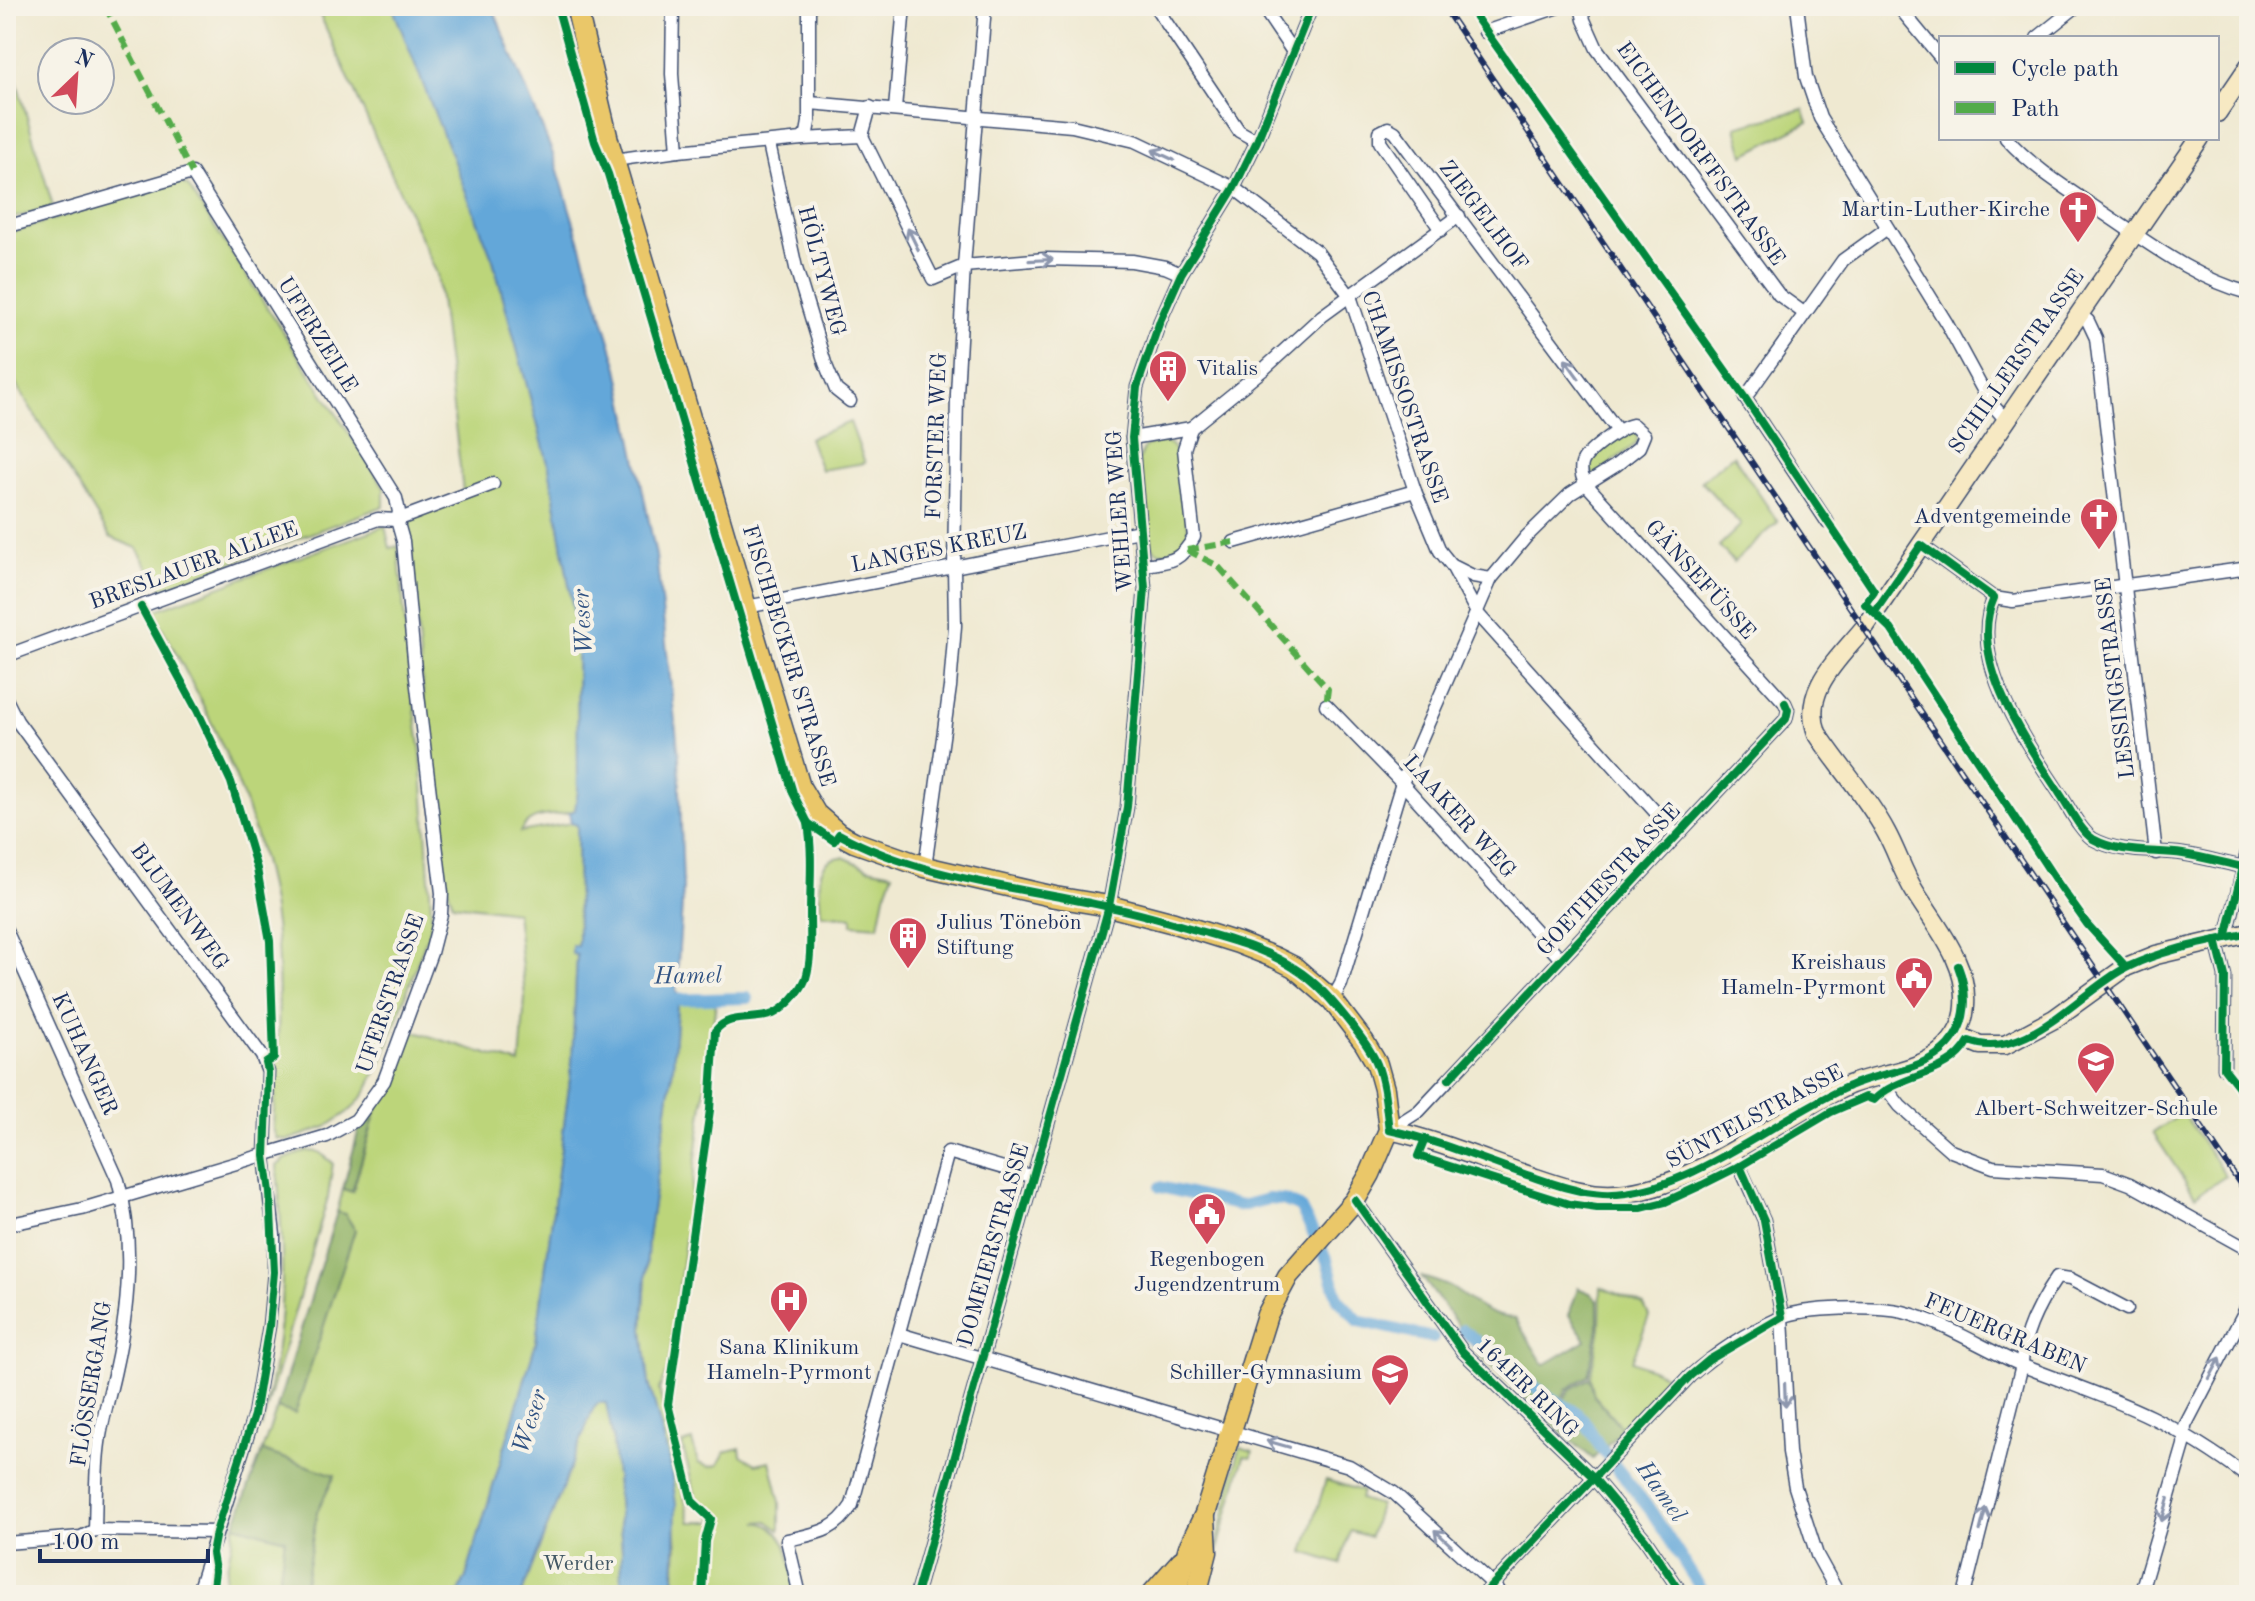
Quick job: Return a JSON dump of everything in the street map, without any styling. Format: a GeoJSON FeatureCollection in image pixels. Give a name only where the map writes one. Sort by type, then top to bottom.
{"type":"FeatureCollection","features":[{"type":"Feature","properties":{"kind":"main road","name":"FISCHBECKER STRASSE"},"geometry":{"type":"LineString","coordinates":[[576,6],[593,85],[614,160],[746,607],[800,787],[816,814],[839,834],[854,842],[925,867],[1109,906],[1226,939],[1276,958],[1303,974],[1332,1000],[1364,1042],[1377,1064],[1384,1089],[1389,1130]]}},
{"type":"Feature","properties":{"kind":"main road"},"geometry":{"type":"LineString","coordinates":[[2219,110],[2249,66]]}},
{"type":"Feature","properties":{"kind":"main road","name":"SCHILLERSTRASSE"},"geometry":{"type":"LineString","coordinates":[[1956,1035],[1965,1008],[1965,983],[1958,966],[1938,925],[1906,876],[1886,832],[1823,741],[1812,719],[1813,698],[1819,685],[1874,613],[2199,140]]}},
{"type":"Feature","properties":{"kind":"main road"},"geometry":{"type":"LineString","coordinates":[[1956,1035],[1980,1045],[2005,1045],[2054,1019],[2126,967],[2156,955],[2249,933]]}},
{"type":"Feature","properties":{"kind":"main road","name":"SÜNTELSTRASSE"},"geometry":{"type":"LineString","coordinates":[[1389,1130],[1425,1139],[1570,1189],[1621,1194],[1654,1188],[1684,1177],[1832,1094],[1925,1062],[1956,1035]]}},
{"type":"Feature","properties":{"kind":"main road"},"geometry":{"type":"LineString","coordinates":[[1151,1595],[1177,1567],[1205,1514],[1267,1315],[1288,1276],[1355,1200],[1389,1130]]}},
{"type":"Feature","properties":{"kind":"main road"},"geometry":{"type":"LineString","coordinates":[[1196,1595],[1207,1552],[1205,1514]]}},
{"type":"Feature","properties":{"kind":"main road"},"geometry":{"type":"LineString","coordinates":[[1175,1595],[1189,1547]]}},
{"type":"Feature","properties":{"kind":"street"},"geometry":{"type":"LineString","coordinates":[[673,6],[672,74],[678,151]]}},
{"type":"Feature","properties":{"kind":"street"},"geometry":{"type":"LineString","coordinates":[[802,139],[807,133],[810,103],[809,6]]}},
{"type":"Feature","properties":{"kind":"street"},"geometry":{"type":"LineString","coordinates":[[895,109],[904,6]]}},
{"type":"Feature","properties":{"kind":"street","name":"FORSTER WEG"},"geometry":{"type":"LineString","coordinates":[[925,867],[950,687],[955,626],[957,394],[985,6]]}},
{"type":"Feature","properties":{"kind":"street"},"geometry":{"type":"LineString","coordinates":[[1155,6],[1239,131],[1257,141]]}},
{"type":"Feature","properties":{"kind":"street"},"geometry":{"type":"LineString","coordinates":[[1262,6],[1293,52]]}},
{"type":"Feature","properties":{"kind":"street","name":"WEHLER WEG"},"geometry":{"type":"LineString","coordinates":[[1109,906],[1128,796],[1144,610],[1145,565],[1132,438],[1137,387],[1160,321],[1181,274],[1234,188],[1257,141],[1312,6]]}},
{"type":"Feature","properties":{"kind":"street"},"geometry":{"type":"LineString","coordinates":[[1485,32],[1561,6]]}},
{"type":"Feature","properties":{"kind":"street","name":"EICHENDORFFSTRASSE"},"geometry":{"type":"LineString","coordinates":[[1581,6],[1597,49],[1779,295],[1804,313]]}},
{"type":"Feature","properties":{"kind":"street"},"geometry":{"type":"LineString","coordinates":[[1797,6],[1806,77],[1820,118],[1947,324],[1989,401],[2005,419]]}},
{"type":"Feature","properties":{"kind":"street"},"geometry":{"type":"LineString","coordinates":[[1898,6],[1939,56]]}},
{"type":"Feature","properties":{"kind":"street"},"geometry":{"type":"LineString","coordinates":[[2040,36],[2077,6]]}},
{"type":"Feature","properties":{"kind":"street","name":"CHAMISSOSTRASSE"},"geometry":{"type":"LineString","coordinates":[[810,103],[1072,126],[1135,141],[1234,188],[1317,252],[1350,296],[1415,491],[1440,551],[1452,566],[1477,613],[1676,835]]}},
{"type":"Feature","properties":{"kind":"street"},"geometry":{"type":"LineString","coordinates":[[870,107],[862,136],[933,279],[964,266],[1045,259],[1132,261],[1165,267],[1181,274]]}},
{"type":"Feature","properties":{"kind":"street","name":"ZIEGELHOF"},"geometry":{"type":"LineString","coordinates":[[1441,230],[1380,142],[1380,132],[1388,128],[1395,132],[1618,431],[1633,425],[1644,435],[1643,442],[1598,479],[1585,483]]}},
{"type":"Feature","properties":{"kind":"street"},"geometry":{"type":"LineString","coordinates":[[614,160],[678,151],[862,136]]}},
{"type":"Feature","properties":{"kind":"street"},"geometry":{"type":"LineString","coordinates":[[2008,140],[2021,155],[2182,265],[2249,293]]}},
{"type":"Feature","properties":{"kind":"street","name":"HÖLTYWEG"},"geometry":{"type":"LineString","coordinates":[[769,144],[796,268],[825,363],[836,390],[850,401]]}},
{"type":"Feature","properties":{"kind":"street","name":"UFERZEILE"},"geometry":{"type":"LineString","coordinates":[[6,227],[192,173],[396,498],[397,520]]}},
{"type":"Feature","properties":{"kind":"street"},"geometry":{"type":"LineString","coordinates":[[1132,438],[1191,428],[1265,368],[1301,333],[1459,216]]}},
{"type":"Feature","properties":{"kind":"street"},"geometry":{"type":"LineString","coordinates":[[1828,523],[1745,398],[1843,260],[1886,229]]}},
{"type":"Feature","properties":{"kind":"street","name":"LESSINGSTRASSE"},"geometry":{"type":"LineString","coordinates":[[2079,314],[2088,321],[2096,338],[2156,853]]}},
{"type":"Feature","properties":{"kind":"street"},"geometry":{"type":"LineString","coordinates":[[1145,565],[1175,560],[1187,550],[1194,537],[1184,449],[1191,428]]}},
{"type":"Feature","properties":{"kind":"street"},"geometry":{"type":"LineString","coordinates":[[1332,1000],[1341,984],[1402,783],[1491,579],[1526,537],[1585,483],[1581,470],[1584,459],[1618,431]]}},
{"type":"Feature","properties":{"kind":"street","name":"GÄNSEFÜSSE"},"geometry":{"type":"LineString","coordinates":[[1585,483],[1785,703]]}},
{"type":"Feature","properties":{"kind":"street","name":"BRESLAUER ALLEE"},"geometry":{"type":"LineString","coordinates":[[6,656],[378,519],[397,520],[493,484]]}},
{"type":"Feature","properties":{"kind":"street"},"geometry":{"type":"LineString","coordinates":[[1234,542],[1415,491]]}},
{"type":"Feature","properties":{"kind":"street","name":"UFERSTRASSE"},"geometry":{"type":"LineString","coordinates":[[6,1225],[82,1209],[327,1136],[356,1120],[384,1081],[437,934],[442,893],[403,541],[397,520]]}},
{"type":"Feature","properties":{"kind":"street","name":"LANGES KREUZ"},"geometry":{"type":"LineString","coordinates":[[746,607],[1140,531]]}},
{"type":"Feature","properties":{"kind":"street"},"geometry":{"type":"LineString","coordinates":[[1921,545],[1994,598],[2013,601],[2249,568]]}},
{"type":"Feature","properties":{"kind":"street"},"geometry":{"type":"LineString","coordinates":[[1452,566],[1473,576],[1491,579]]}},
{"type":"Feature","properties":{"kind":"street"},"geometry":{"type":"LineString","coordinates":[[1994,598],[1988,612],[1989,646],[2000,693],[2017,731],[2090,838],[2114,847],[2182,854],[2243,867]]}},
{"type":"Feature","properties":{"kind":"street","name":"BLUMENWEG"},"geometry":{"type":"LineString","coordinates":[[6,699],[12,725],[262,1056],[268,1072],[265,1156]]}},
{"type":"Feature","properties":{"kind":"street","name":"GOETHESTRASSE"},"geometry":{"type":"LineString","coordinates":[[1389,1130],[1419,1111],[1786,719],[1788,710],[1785,703]]}},
{"type":"Feature","properties":{"kind":"street","name":"LAAKER WEG"},"geometry":{"type":"LineString","coordinates":[[1326,705],[1402,783],[1560,958]]}},
{"type":"Feature","properties":{"kind":"street"},"geometry":{"type":"LineString","coordinates":[[2224,1068],[2225,976],[2221,939],[2249,845]]}},
{"type":"Feature","properties":{"kind":"street","name":"DOMEIERSTRASSE"},"geometry":{"type":"LineString","coordinates":[[916,1595],[1109,906]]}},
{"type":"Feature","properties":{"kind":"street","name":"KUHANGER"},"geometry":{"type":"LineString","coordinates":[[6,930],[118,1180],[122,1196]]}},
{"type":"Feature","properties":{"kind":"street"},"geometry":{"type":"LineString","coordinates":[[1882,1075],[1886,1088],[1900,1106],[1951,1151],[1993,1167],[2103,1174],[2130,1184],[2249,1250]]}},
{"type":"Feature","properties":{"kind":"street"},"geometry":{"type":"LineString","coordinates":[[1732,1150],[1764,1220],[1782,1317],[1787,1426],[1795,1487],[1817,1555],[1839,1595]]}},
{"type":"Feature","properties":{"kind":"street"},"geometry":{"type":"LineString","coordinates":[[800,1595],[787,1540],[826,1530],[842,1521],[852,1505],[948,1152],[1031,1176]]}},
{"type":"Feature","properties":{"kind":"street"},"geometry":{"type":"LineString","coordinates":[[197,1595],[254,1415],[269,1326],[274,1235],[265,1156]]}},
{"type":"Feature","properties":{"kind":"street","name":"FLÖSSERGANG"},"geometry":{"type":"LineString","coordinates":[[95,1530],[99,1443],[121,1346],[125,1311],[129,1244],[122,1196]]}},
{"type":"Feature","properties":{"kind":"street","name":"164ER RING"},"geometry":{"type":"LineString","coordinates":[[1355,1200],[1463,1352],[1598,1472],[1683,1595]]}},
{"type":"Feature","properties":{"kind":"street"},"geometry":{"type":"LineString","coordinates":[[1964,1595],[2022,1365],[2022,1348],[2044,1296],[2057,1277],[2070,1279],[2127,1309]]}},
{"type":"Feature","properties":{"kind":"street"},"geometry":{"type":"LineString","coordinates":[[2140,1595],[2184,1445],[2185,1426],[2249,1303]]}},
{"type":"Feature","properties":{"kind":"street","name":"FEUERGRABEN"},"geometry":{"type":"LineString","coordinates":[[1483,1595],[1614,1454],[1709,1360],[1782,1317],[1798,1313],[1867,1308],[1902,1311],[2022,1365],[2150,1416],[2184,1434],[2249,1478]]}},
{"type":"Feature","properties":{"kind":"street"},"geometry":{"type":"LineString","coordinates":[[898,1339],[981,1357],[1349,1466],[1394,1493],[1493,1584],[1501,1595]]}},
{"type":"Feature","properties":{"kind":"street"},"geometry":{"type":"LineString","coordinates":[[6,1543],[81,1537],[95,1530],[216,1532]]}},
{"type":"Feature","properties":{"kind":"green space"},"geometry":{"type":"Polygon","coordinates":[[[316,6],[392,6],[493,260],[549,467],[577,633],[578,791],[575,810],[537,817],[520,832],[577,824],[578,946],[572,946],[572,954],[577,954],[572,1063],[536,1342],[458,1595],[303,1595],[317,1512],[335,1475],[262,1451],[277,1408],[295,1413],[355,1230],[345,1214],[337,1212],[343,1189],[353,1191],[380,1097],[409,1030],[520,1064],[525,997],[516,912],[453,904],[442,871],[409,518],[463,492],[437,274],[316,6]]]}},
{"type":"Feature","properties":{"kind":"green space"},"geometry":{"type":"Polygon","coordinates":[[[6,68],[16,79],[53,207],[6,220],[6,68]]]}},
{"type":"Feature","properties":{"kind":"green space"},"geometry":{"type":"Polygon","coordinates":[[[1803,109],[1808,122],[1744,155],[1736,127],[1803,109]]]}},
{"type":"Feature","properties":{"kind":"green space"},"geometry":{"type":"Polygon","coordinates":[[[177,181],[188,186],[384,487],[384,506],[162,589],[137,548],[110,537],[6,368],[6,234],[177,181]]]}},
{"type":"Feature","properties":{"kind":"green space"},"geometry":{"type":"Polygon","coordinates":[[[850,422],[865,463],[821,470],[809,438],[850,422]]]}},
{"type":"Feature","properties":{"kind":"green space"},"geometry":{"type":"Polygon","coordinates":[[[1630,429],[1638,434],[1637,443],[1596,475],[1587,472],[1589,459],[1630,429]]]}},
{"type":"Feature","properties":{"kind":"green space"},"geometry":{"type":"Polygon","coordinates":[[[1161,441],[1170,444],[1180,457],[1189,536],[1179,551],[1170,554],[1156,551],[1147,539],[1138,462],[1145,446],[1161,441]]]}},
{"type":"Feature","properties":{"kind":"green space"},"geometry":{"type":"Polygon","coordinates":[[[1733,455],[1778,522],[1734,562],[1719,546],[1741,525],[1701,481],[1733,455]]]}},
{"type":"Feature","properties":{"kind":"green space"},"geometry":{"type":"Polygon","coordinates":[[[385,526],[390,548],[398,546],[421,753],[432,923],[382,1060],[365,1094],[352,1109],[326,1127],[288,1140],[276,1138],[273,1128],[278,1036],[277,945],[262,856],[249,814],[215,730],[153,611],[385,526]]]}},
{"type":"Feature","properties":{"kind":"green space"},"geometry":{"type":"Polygon","coordinates":[[[843,857],[868,868],[893,873],[879,926],[852,924],[852,917],[821,914],[819,886],[822,869],[833,859],[843,857]]]}},
{"type":"Feature","properties":{"kind":"green space"},"geometry":{"type":"Polygon","coordinates":[[[716,1002],[671,1351],[667,1372],[659,1389],[690,1522],[715,1522],[709,1511],[697,1501],[682,1444],[692,1441],[698,1463],[709,1467],[718,1465],[725,1452],[740,1448],[741,1455],[756,1464],[770,1461],[780,1502],[780,1530],[767,1521],[757,1522],[768,1525],[783,1540],[796,1595],[674,1595],[677,1547],[670,1463],[649,1383],[643,1329],[648,1238],[673,1068],[677,1007],[679,1003],[716,1002]]]}},
{"type":"Feature","properties":{"kind":"green space"},"geometry":{"type":"Polygon","coordinates":[[[380,1097],[352,1192],[343,1189],[359,1129],[380,1097]]]}},
{"type":"Feature","properties":{"kind":"green space"},"geometry":{"type":"Polygon","coordinates":[[[2183,1113],[2226,1176],[2195,1196],[2153,1133],[2183,1113]]]}},
{"type":"Feature","properties":{"kind":"green space"},"geometry":{"type":"Polygon","coordinates":[[[306,1151],[319,1152],[333,1163],[328,1197],[261,1428],[275,1363],[281,1307],[282,1237],[277,1166],[285,1159],[306,1151]]]}},
{"type":"Feature","properties":{"kind":"green space"},"geometry":{"type":"Polygon","coordinates":[[[337,1212],[345,1214],[355,1230],[295,1414],[277,1408],[337,1212]]]}},
{"type":"Feature","properties":{"kind":"green space"},"geometry":{"type":"Polygon","coordinates":[[[1422,1277],[1452,1288],[1489,1312],[1515,1318],[1544,1365],[1586,1340],[1569,1315],[1578,1288],[1590,1293],[1598,1300],[1598,1329],[1588,1376],[1567,1389],[1549,1420],[1480,1355],[1422,1277]]]}},
{"type":"Feature","properties":{"kind":"green space"},"geometry":{"type":"Polygon","coordinates":[[[1601,1287],[1644,1305],[1649,1316],[1632,1361],[1670,1377],[1623,1429],[1594,1395],[1590,1378],[1600,1329],[1601,1287]]]}},
{"type":"Feature","properties":{"kind":"green space"},"geometry":{"type":"Polygon","coordinates":[[[1590,1378],[1594,1396],[1623,1429],[1593,1459],[1551,1423],[1569,1390],[1590,1378]]]}},
{"type":"Feature","properties":{"kind":"green space","name":"Werder"},"geometry":{"type":"Polygon","coordinates":[[[598,1403],[607,1403],[613,1440],[622,1550],[621,1595],[521,1595],[593,1409],[598,1403]]]}},
{"type":"Feature","properties":{"kind":"green space"},"geometry":{"type":"Polygon","coordinates":[[[1240,1447],[1253,1451],[1251,1457],[1244,1456],[1205,1595],[1240,1447]]]}},
{"type":"Feature","properties":{"kind":"green space"},"geometry":{"type":"Polygon","coordinates":[[[262,1451],[335,1475],[317,1512],[303,1595],[277,1595],[285,1539],[235,1525],[262,1451]]]}},
{"type":"Feature","properties":{"kind":"green space"},"geometry":{"type":"Polygon","coordinates":[[[1326,1480],[1362,1491],[1360,1499],[1379,1505],[1370,1537],[1350,1531],[1340,1564],[1304,1552],[1326,1480]]]}},
{"type":"Feature","properties":{"kind":"green space"},"geometry":{"type":"Polygon","coordinates":[[[235,1525],[285,1539],[277,1595],[222,1595],[235,1525]]]}},
{"type":"Feature","properties":{"kind":"water","name":"Weser"},"geometry":{"type":"Polygon","coordinates":[[[392,6],[492,6],[553,154],[618,368],[656,556],[679,756],[683,890],[676,991],[680,1000],[648,1238],[643,1329],[649,1383],[670,1463],[676,1504],[674,1595],[621,1595],[622,1550],[613,1440],[606,1403],[598,1403],[593,1409],[521,1595],[458,1595],[536,1342],[572,1063],[577,955],[572,954],[572,945],[577,946],[578,940],[577,825],[571,823],[569,813],[575,810],[578,791],[577,633],[549,467],[493,260],[392,6]]]}},
{"type":"Feature","properties":{"kind":"waterway","name":"Hamel"},"geometry":{"type":"LineString","coordinates":[[666,1000],[747,998]]}},
{"type":"Feature","properties":{"kind":"waterway","name":"Hamel"},"geometry":{"type":"LineString","coordinates":[[1160,1187],[1241,1206],[1268,1199],[1283,1200],[1300,1207],[1327,1260],[1338,1299],[1359,1321],[1433,1338]]}},
{"type":"Feature","properties":{"kind":"waterway","name":"Hamel"},"geometry":{"type":"LineString","coordinates":[[1463,1330],[1513,1371],[1584,1420],[1600,1447],[1651,1511],[1705,1595]]}},
{"type":"Feature","properties":{"kind":"railway"},"geometry":{"type":"LineString","coordinates":[[1443,6],[2249,1197]]}},
{"type":"Feature","properties":{"kind":"marked path"},"geometry":{"type":"LineString","coordinates":[[105,6],[192,173]]}},
{"type":"Feature","properties":{"kind":"marked path"},"geometry":{"type":"LineString","coordinates":[[1187,550],[1234,542]]}},
{"type":"Feature","properties":{"kind":"marked path"},"geometry":{"type":"LineString","coordinates":[[1187,550],[1218,566],[1328,689],[1326,705]]}},
{"type":"Feature","properties":{"kind":"cycle path"},"geometry":{"type":"LineString","coordinates":[[557,6],[595,142],[608,174],[793,793],[808,823],[834,841],[839,834],[903,862],[937,872],[1145,915],[1262,951],[1284,962],[1325,993],[1368,1048],[1382,1080],[1389,1130]]}},
{"type":"Feature","properties":{"kind":"cycle path"},"geometry":{"type":"LineString","coordinates":[[916,1595],[1109,906],[1127,807],[1145,588],[1132,438],[1137,387],[1160,321],[1181,274],[1234,188],[1257,141],[1312,6]]}},
{"type":"Feature","properties":{"kind":"cycle path"},"geometry":{"type":"LineString","coordinates":[[1468,6],[1745,398],[1874,591],[1865,604],[1891,629],[2087,924],[2126,967]]}},
{"type":"Feature","properties":{"kind":"cycle path"},"geometry":{"type":"LineString","coordinates":[[1874,613],[1921,545],[1994,598],[1987,622],[1994,674],[2018,727],[2079,825],[2093,839],[2114,847],[2183,854],[2243,867],[2226,938]]}},
{"type":"Feature","properties":{"kind":"cycle path"},"geometry":{"type":"LineString","coordinates":[[141,607],[197,710],[231,782],[257,869],[270,941],[274,1058],[266,1063],[265,1156],[274,1272],[269,1326],[254,1415],[216,1532],[212,1553],[215,1571],[212,1595]]}},
{"type":"Feature","properties":{"kind":"cycle path"},"geometry":{"type":"LineString","coordinates":[[1449,1079],[1786,719],[1788,710],[1785,703]]}},
{"type":"Feature","properties":{"kind":"cycle path"},"geometry":{"type":"LineString","coordinates":[[702,1595],[705,1541],[711,1519],[692,1501],[668,1404],[710,1110],[715,1031],[728,1021],[773,1014],[792,999],[806,978],[810,947],[811,858],[808,823]]}},
{"type":"Feature","properties":{"kind":"cycle path"},"geometry":{"type":"LineString","coordinates":[[1425,1139],[1418,1156],[1569,1204],[1597,1208],[1641,1208],[1665,1202],[1740,1166],[1831,1112],[1866,1097],[1874,1100],[1897,1084],[1950,1062],[1969,1041],[1991,1045],[2012,1042],[2033,1033],[2130,966],[2174,950],[2249,933]]}},
{"type":"Feature","properties":{"kind":"cycle path"},"geometry":{"type":"LineString","coordinates":[[2216,940],[2225,976],[2224,1068],[2239,1087],[2249,1109]]}},
{"type":"Feature","properties":{"kind":"cycle path"},"geometry":{"type":"LineString","coordinates":[[1389,1130],[1441,1144],[1564,1187],[1603,1194],[1634,1192],[1697,1170],[1849,1086],[1914,1066],[1938,1054],[1955,1036],[1963,1017],[1965,996],[1958,966]]}},
{"type":"Feature","properties":{"kind":"cycle path"},"geometry":{"type":"LineString","coordinates":[[1483,1595],[1690,1376],[1709,1360],[1782,1317],[1764,1220],[1740,1166]]}},
{"type":"Feature","properties":{"kind":"cycle path"},"geometry":{"type":"LineString","coordinates":[[1355,1200],[1463,1352],[1593,1477],[1645,1539],[1683,1595]]}},
{"type":"Feature","properties":{"kind":"place","name":"Martin-Luther-Kirche"},"geometry":{"type":"Point","coordinates":[2078,244]}},
{"type":"Feature","properties":{"kind":"place","name":"Vitalis"},"geometry":{"type":"Point","coordinates":[1168,403]}},
{"type":"Feature","properties":{"kind":"place","name":"Adventgemeinde"},"geometry":{"type":"Point","coordinates":[2099,551]}},
{"type":"Feature","properties":{"kind":"place","name":"Julius Tönebön Stiftung"},"geometry":{"type":"Point","coordinates":[908,970]}},
{"type":"Feature","properties":{"kind":"place","name":"Kreishaus Hameln-Pyrmont"},"geometry":{"type":"Point","coordinates":[1914,1010]}},
{"type":"Feature","properties":{"kind":"place","name":"Albert-Schweitzer-Schule"},"geometry":{"type":"Point","coordinates":[2096,1095]}},
{"type":"Feature","properties":{"kind":"place","name":"Regenbogen Jugendzentrum"},"geometry":{"type":"Point","coordinates":[1207,1246]}},
{"type":"Feature","properties":{"kind":"place","name":"Sana Klinikum Hameln-Pyrmont"},"geometry":{"type":"Point","coordinates":[789,1334]}},
{"type":"Feature","properties":{"kind":"place","name":"Schiller-Gymnasium"},"geometry":{"type":"Point","coordinates":[1390,1407]}}]}
